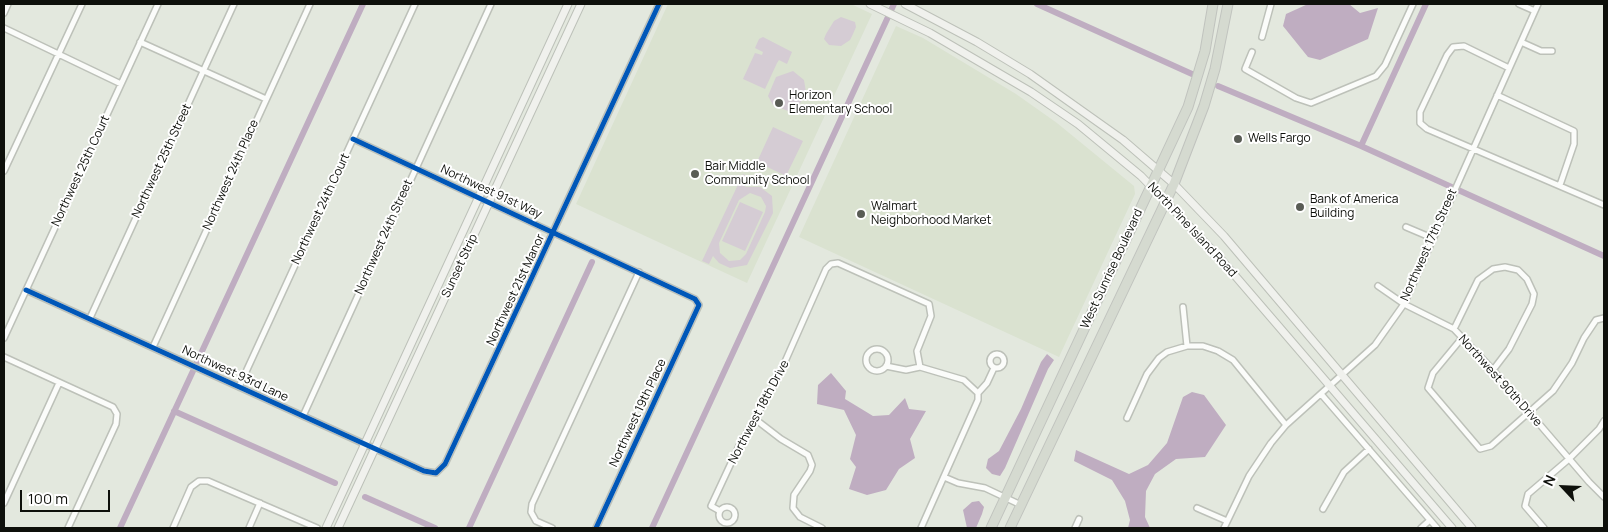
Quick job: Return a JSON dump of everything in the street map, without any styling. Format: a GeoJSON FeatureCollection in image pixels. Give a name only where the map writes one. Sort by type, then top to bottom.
{"type":"FeatureCollection","features":[{"type":"Feature","properties":{"kind":"highway","name":"West Sunrise Boulevard"},"geometry":{"type":"LineString","coordinates":[[991,528],[1159,170],[1192,95],[1203,58],[1213,4]]}},
{"type":"Feature","properties":{"kind":"highway","name":"West Sunrise Boulevard"},"geometry":{"type":"LineString","coordinates":[[1010,528],[1174,184],[1206,99],[1215,69],[1228,4]]}},
{"type":"Feature","properties":{"kind":"main road","name":"Sunset Strip"},"geometry":{"type":"LineString","coordinates":[[326,528],[568,4]]}},
{"type":"Feature","properties":{"kind":"main road","name":"Sunset Strip"},"geometry":{"type":"LineString","coordinates":[[338,528],[581,4]]}},
{"type":"Feature","properties":{"kind":"main road","name":"North Pine Island Road"},"geometry":{"type":"LineString","coordinates":[[872,4],[974,57],[1031,92],[1078,124],[1122,159],[1166,201],[1219,257],[1452,528]]}},
{"type":"Feature","properties":{"kind":"main road","name":"North Pine Island Road"},"geometry":{"type":"LineString","coordinates":[[907,5],[978,42],[1030,74],[1082,110],[1159,170],[1224,236],[1472,528]]}},
{"type":"Feature","properties":{"kind":"street"},"geometry":{"type":"LineString","coordinates":[[4,13],[8,4]]}},
{"type":"Feature","properties":{"kind":"street"},"geometry":{"type":"LineString","coordinates":[[4,171],[82,4]]}},
{"type":"Feature","properties":{"kind":"street","name":"Northwest 25th Court"},"geometry":{"type":"LineString","coordinates":[[4,338],[158,4]]}},
{"type":"Feature","properties":{"kind":"street","name":"Northwest 25th Street"},"geometry":{"type":"LineString","coordinates":[[90,318],[234,4]]}},
{"type":"Feature","properties":{"kind":"street","name":"Northwest 24th Place"},"geometry":{"type":"LineString","coordinates":[[153,347],[310,4]]}},
{"type":"Feature","properties":{"kind":"street","name":"Northwest 24th Court"},"geometry":{"type":"LineString","coordinates":[[239,387],[415,4]]}},
{"type":"Feature","properties":{"kind":"street","name":"Northwest 24th Street"},"geometry":{"type":"LineString","coordinates":[[303,416],[491,4]]}},
{"type":"Feature","properties":{"kind":"street","name":"Northwest 21st Manor"},"geometry":{"type":"LineString","coordinates":[[436,473],[446,464],[659,4]]}},
{"type":"Feature","properties":{"kind":"street"},"geometry":{"type":"LineString","coordinates":[[1262,37],[1271,4]]}},
{"type":"Feature","properties":{"kind":"street"},"geometry":{"type":"LineString","coordinates":[[1252,52],[1245,69],[1296,98],[1311,103],[1376,76],[1385,65],[1413,4]]}},
{"type":"Feature","properties":{"kind":"street"},"geometry":{"type":"LineString","coordinates":[[1519,4],[1535,12]]}},
{"type":"Feature","properties":{"kind":"street","name":"Northwest 17th Street"},"geometry":{"type":"LineString","coordinates":[[1224,528],[1248,476],[1286,425],[1375,345],[1404,304],[1450,196],[1538,4]]}},
{"type":"Feature","properties":{"kind":"street"},"geometry":{"type":"LineString","coordinates":[[4,28],[121,84]]}},
{"type":"Feature","properties":{"kind":"street"},"geometry":{"type":"LineString","coordinates":[[140,42],[266,100]]}},
{"type":"Feature","properties":{"kind":"street"},"geometry":{"type":"LineString","coordinates":[[1521,42],[1541,51],[1552,51]]}},
{"type":"Feature","properties":{"kind":"street"},"geometry":{"type":"LineString","coordinates":[[1509,68],[1462,46],[1454,47],[1449,52],[1420,112],[1419,121],[1427,129],[1604,205]]}},
{"type":"Feature","properties":{"kind":"street"},"geometry":{"type":"LineString","coordinates":[[1497,95],[1574,131],[1574,144],[1560,185]]}},
{"type":"Feature","properties":{"kind":"street","name":"Northwest 91st Way"},"geometry":{"type":"LineString","coordinates":[[353,139],[695,298],[699,305]]}},
{"type":"Feature","properties":{"kind":"street"},"geometry":{"type":"LineString","coordinates":[[1406,227],[1432,238]]}},
{"type":"Feature","properties":{"kind":"street","name":"Northwest 18th Drive"},"geometry":{"type":"LineString","coordinates":[[720,511],[712,506],[739,446],[776,382],[826,269],[831,264],[838,263],[928,304],[931,316],[917,351],[920,367]]}},
{"type":"Feature","properties":{"kind":"street"},"geometry":{"type":"LineString","coordinates":[[1454,330],[1478,280],[1493,269],[1505,267],[1518,270],[1527,279],[1534,294],[1532,304],[1509,349],[1493,370]]}},
{"type":"Feature","properties":{"kind":"street"},"geometry":{"type":"LineString","coordinates":[[552,528],[536,521],[531,512],[532,504],[639,272]]}},
{"type":"Feature","properties":{"kind":"street","name":"Northwest 90th Drive"},"geometry":{"type":"LineString","coordinates":[[1378,286],[1404,304],[1454,330],[1493,370],[1604,497]]}},
{"type":"Feature","properties":{"kind":"street","name":"Northwest 93rd Lane"},"geometry":{"type":"LineString","coordinates":[[26,290],[424,471],[436,473]]}},
{"type":"Feature","properties":{"kind":"street","name":"Northwest 19th Place"},"geometry":{"type":"LineString","coordinates":[[596,528],[699,305]]}},
{"type":"Feature","properties":{"kind":"street"},"geometry":{"type":"LineString","coordinates":[[1183,307],[1187,346]]}},
{"type":"Feature","properties":{"kind":"street"},"geometry":{"type":"LineString","coordinates":[[1462,338],[1433,373],[1428,388],[1480,449],[1491,446],[1553,391],[1572,363],[1584,338],[1596,320],[1604,318]]}},
{"type":"Feature","properties":{"kind":"street"},"geometry":{"type":"LineString","coordinates":[[4,322],[10,325]]}},
{"type":"Feature","properties":{"kind":"street"},"geometry":{"type":"LineString","coordinates":[[1127,418],[1147,374],[1159,358],[1167,352],[1187,346],[1203,346],[1218,351],[1233,360],[1286,425]]}},
{"type":"Feature","properties":{"kind":"street"},"geometry":{"type":"LineString","coordinates":[[886,366],[887,357],[883,351],[877,349],[868,353],[866,360],[870,369],[877,371],[886,366],[906,370],[920,367],[964,380],[978,393]]}},
{"type":"Feature","properties":{"kind":"street"},"geometry":{"type":"LineString","coordinates":[[4,357],[113,407],[117,414],[116,424],[68,528]]}},
{"type":"Feature","properties":{"kind":"street"},"geometry":{"type":"LineString","coordinates":[[921,528],[978,400],[978,393],[987,383],[994,368]]}},
{"type":"Feature","properties":{"kind":"street"},"geometry":{"type":"LineString","coordinates":[[4,503],[59,383]]}},
{"type":"Feature","properties":{"kind":"street"},"geometry":{"type":"LineString","coordinates":[[1321,394],[1437,528]]}},
{"type":"Feature","properties":{"kind":"street"},"geometry":{"type":"LineString","coordinates":[[755,419],[781,439],[808,456],[812,464],[810,471],[794,495],[793,508],[800,517],[822,528]]}},
{"type":"Feature","properties":{"kind":"street"},"geometry":{"type":"LineString","coordinates":[[1544,528],[1525,506],[1528,494],[1569,459],[1599,429],[1604,420]]}},
{"type":"Feature","properties":{"kind":"street"},"geometry":{"type":"LineString","coordinates":[[1323,509],[1344,472],[1369,449]]}},
{"type":"Feature","properties":{"kind":"street"},"geometry":{"type":"LineString","coordinates":[[944,477],[958,483],[985,488],[1021,505]]}},
{"type":"Feature","properties":{"kind":"street"},"geometry":{"type":"LineString","coordinates":[[173,528],[191,487],[199,481],[208,481],[317,528]]}},
{"type":"Feature","properties":{"kind":"street"},"geometry":{"type":"LineString","coordinates":[[249,528],[260,503]]}},
{"type":"Feature","properties":{"kind":"street"},"geometry":{"type":"LineString","coordinates":[[1197,508],[1227,521]]}},
{"type":"Feature","properties":{"kind":"street"},"geometry":{"type":"LineString","coordinates":[[1075,528],[1079,519]]}},
{"type":"Feature","properties":{"kind":"street"},"geometry":{"type":"LineString","coordinates":[[1421,528],[1430,520]]}},
{"type":"Feature","properties":{"kind":"shaded area"},"geometry":{"type":"Polygon","coordinates":[[[668,4],[851,4],[872,14],[747,283],[576,204],[668,4]]]}},
{"type":"Feature","properties":{"kind":"shaded area"},"geometry":{"type":"Polygon","coordinates":[[[1308,4],[1349,4],[1360,13],[1378,8],[1368,39],[1320,60],[1308,57],[1283,26],[1286,14],[1308,4]]]}},
{"type":"Feature","properties":{"kind":"shaded area"},"geometry":{"type":"Polygon","coordinates":[[[841,17],[855,22],[856,27],[853,34],[850,40],[841,46],[829,45],[824,39],[826,34],[834,21],[841,17]]]}},
{"type":"Feature","properties":{"kind":"shaded area"},"geometry":{"type":"Polygon","coordinates":[[[896,26],[923,38],[1016,94],[1057,123],[1134,186],[1135,194],[1059,357],[799,237],[896,26]]]}},
{"type":"Feature","properties":{"kind":"shaded area"},"geometry":{"type":"Polygon","coordinates":[[[763,37],[792,52],[787,64],[779,60],[765,89],[743,79],[755,53],[762,55],[763,52],[755,48],[759,39],[763,37]]]}},
{"type":"Feature","properties":{"kind":"shaded area"},"geometry":{"type":"Polygon","coordinates":[[[793,71],[804,80],[806,92],[799,105],[788,111],[773,105],[768,96],[776,77],[793,71]]]}},
{"type":"Feature","properties":{"kind":"shaded area"},"geometry":{"type":"Polygon","coordinates":[[[773,127],[803,141],[786,176],[757,162],[773,127]]]}},
{"type":"Feature","properties":{"kind":"shaded area"},"geometry":{"type":"Polygon","coordinates":[[[743,174],[749,177],[745,187],[760,187],[772,196],[773,213],[747,265],[730,268],[719,263],[713,256],[709,264],[702,261],[743,174]],[[750,193],[739,200],[719,243],[720,253],[729,261],[740,260],[746,254],[765,212],[766,206],[761,197],[750,193]]]}},
{"type":"Feature","properties":{"kind":"shaded area"},"geometry":{"type":"Polygon","coordinates":[[[740,202],[763,212],[745,251],[722,241],[740,202]]]}},
{"type":"Feature","properties":{"kind":"shaded area"},"geometry":{"type":"Polygon","coordinates":[[[1047,354],[1054,360],[1048,369],[1005,468],[1000,476],[992,474],[986,468],[988,459],[999,451],[1021,409],[1041,362],[1047,354]]]}},
{"type":"Feature","properties":{"kind":"shaded area"},"geometry":{"type":"Polygon","coordinates":[[[831,373],[846,391],[845,399],[873,416],[889,415],[905,398],[909,409],[926,411],[910,439],[915,458],[899,469],[886,490],[867,495],[849,489],[856,467],[850,459],[856,435],[844,410],[817,404],[818,385],[831,373]]]}},
{"type":"Feature","properties":{"kind":"shaded area"},"geometry":{"type":"Polygon","coordinates":[[[1192,392],[1204,395],[1226,425],[1205,457],[1176,459],[1155,474],[1146,491],[1145,517],[1150,528],[1128,528],[1130,520],[1125,501],[1112,480],[1074,461],[1076,450],[1129,474],[1148,465],[1167,443],[1183,397],[1192,392]]]}},
{"type":"Feature","properties":{"kind":"shaded area"},"geometry":{"type":"Polygon","coordinates":[[[979,501],[984,507],[976,528],[967,528],[963,510],[972,502],[979,501]]]}},
{"type":"Feature","properties":{"kind":"waterway"},"geometry":{"type":"LineString","coordinates":[[197,362],[363,4]]}},
{"type":"Feature","properties":{"kind":"waterway"},"geometry":{"type":"LineString","coordinates":[[652,528],[894,4]]}},
{"type":"Feature","properties":{"kind":"waterway"},"geometry":{"type":"LineString","coordinates":[[1037,4],[1192,74]]}},
{"type":"Feature","properties":{"kind":"waterway"},"geometry":{"type":"LineString","coordinates":[[1361,146],[1426,4]]}},
{"type":"Feature","properties":{"kind":"waterway"},"geometry":{"type":"LineString","coordinates":[[1218,86],[1361,146],[1604,256]]}},
{"type":"Feature","properties":{"kind":"waterway"},"geometry":{"type":"LineString","coordinates":[[469,528],[592,262]]}},
{"type":"Feature","properties":{"kind":"waterway"},"geometry":{"type":"LineString","coordinates":[[120,528],[193,371]]}},
{"type":"Feature","properties":{"kind":"waterway"},"geometry":{"type":"LineString","coordinates":[[174,411],[335,483]]}},
{"type":"Feature","properties":{"kind":"waterway"},"geometry":{"type":"LineString","coordinates":[[365,497],[435,528]]}},
{"type":"Feature","properties":{"kind":"cycle path"},"geometry":{"type":"LineString","coordinates":[[26,290],[424,471],[436,473],[445,464],[659,4]]}},
{"type":"Feature","properties":{"kind":"cycle path"},"geometry":{"type":"LineString","coordinates":[[353,139],[695,299],[699,305],[596,528]]}},
{"type":"Feature","properties":{"kind":"place","name":"Horizon Elementary School"},"geometry":{"type":"Point","coordinates":[779,103]}},
{"type":"Feature","properties":{"kind":"place","name":"Wells Fargo"},"geometry":{"type":"Point","coordinates":[1238,139]}},
{"type":"Feature","properties":{"kind":"place","name":"Bair Middle Community School"},"geometry":{"type":"Point","coordinates":[695,174]}},
{"type":"Feature","properties":{"kind":"place","name":"Bank of America Building"},"geometry":{"type":"Point","coordinates":[1300,207]}},
{"type":"Feature","properties":{"kind":"place","name":"Walmart Neighborhood Market"},"geometry":{"type":"Point","coordinates":[861,214]}}]}
